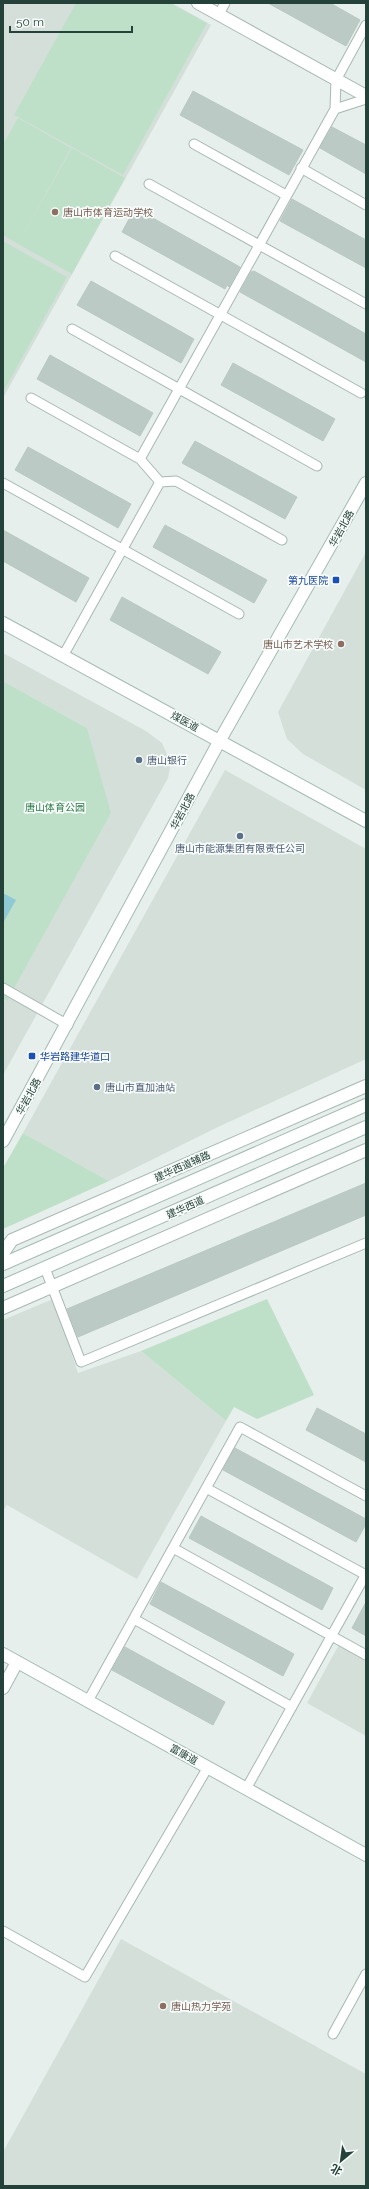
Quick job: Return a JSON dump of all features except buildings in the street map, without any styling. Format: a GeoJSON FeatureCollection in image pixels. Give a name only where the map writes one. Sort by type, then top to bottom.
{"type":"FeatureCollection","features":[{"type":"Feature","properties":{"kind":"street"},"geometry":{"type":"LineString","coordinates":[[198,3],[366,96]]}},
{"type":"Feature","properties":{"kind":"street","name":"华岩北路"},"geometry":{"type":"LineString","coordinates":[[3,1141],[68,1025],[220,740],[366,483]]}},
{"type":"Feature","properties":{"kind":"street","name":"煤医道"},"geometry":{"type":"LineString","coordinates":[[3,623],[366,821]]}},
{"type":"Feature","properties":{"kind":"street","name":"建华西道辅路"},"geometry":{"type":"LineString","coordinates":[[3,1253],[12,1240],[366,1086]]}},
{"type":"Feature","properties":{"kind":"street","name":"建华西道"},"geometry":{"type":"LineString","coordinates":[[3,1264],[366,1106]]}},
{"type":"Feature","properties":{"kind":"street","name":"建华西道"},"geometry":{"type":"LineString","coordinates":[[3,1286],[366,1127]]}},
{"type":"Feature","properties":{"kind":"street"},"geometry":{"type":"LineString","coordinates":[[3,1308],[366,1150]]}},
{"type":"Feature","properties":{"kind":"street","name":"富康道"},"geometry":{"type":"LineString","coordinates":[[3,1654],[366,1855]]}},
{"type":"Feature","properties":{"kind":"street"},"geometry":{"type":"LineString","coordinates":[[3,1688],[18,1662]]}},
{"type":"Feature","properties":{"kind":"lane"},"geometry":{"type":"LineString","coordinates":[[219,14],[225,3]]}},
{"type":"Feature","properties":{"kind":"lane"},"geometry":{"type":"LineString","coordinates":[[140,459],[335,109],[336,80],[366,25]]}},
{"type":"Feature","properties":{"kind":"lane"},"geometry":{"type":"LineString","coordinates":[[335,109],[366,99]]}},
{"type":"Feature","properties":{"kind":"lane"},"geometry":{"type":"LineString","coordinates":[[194,144],[286,195]]}},
{"type":"Feature","properties":{"kind":"lane"},"geometry":{"type":"LineString","coordinates":[[301,168],[366,204]]}},
{"type":"Feature","properties":{"kind":"lane"},"geometry":{"type":"LineString","coordinates":[[149,184],[366,304]]}},
{"type":"Feature","properties":{"kind":"lane"},"geometry":{"type":"LineString","coordinates":[[115,256],[361,393]]}},
{"type":"Feature","properties":{"kind":"lane"},"geometry":{"type":"LineString","coordinates":[[72,329],[317,466]]}},
{"type":"Feature","properties":{"kind":"lane"},"geometry":{"type":"LineString","coordinates":[[31,398],[140,459],[160,482]]}},
{"type":"Feature","properties":{"kind":"lane"},"geometry":{"type":"LineString","coordinates":[[160,482],[176,481],[282,540]]}},
{"type":"Feature","properties":{"kind":"lane"},"geometry":{"type":"LineString","coordinates":[[63,656],[160,482]]}},
{"type":"Feature","properties":{"kind":"lane"},"geometry":{"type":"LineString","coordinates":[[3,483],[239,614]]}},
{"type":"Feature","properties":{"kind":"lane"},"geometry":{"type":"LineString","coordinates":[[3,988],[68,1025]]}},
{"type":"Feature","properties":{"kind":"lane"},"geometry":{"type":"LineString","coordinates":[[46,1268],[81,1362],[366,1243]]}},
{"type":"Feature","properties":{"kind":"lane"},"geometry":{"type":"LineString","coordinates":[[88,1701],[240,1427],[366,1496]]}},
{"type":"Feature","properties":{"kind":"lane"},"geometry":{"type":"LineString","coordinates":[[206,1488],[366,1575],[246,1788]]}},
{"type":"Feature","properties":{"kind":"lane"},"geometry":{"type":"LineString","coordinates":[[173,1548],[366,1655]]}},
{"type":"Feature","properties":{"kind":"lane"},"geometry":{"type":"LineString","coordinates":[[134,1619],[292,1707]]}},
{"type":"Feature","properties":{"kind":"lane"},"geometry":{"type":"LineString","coordinates":[[3,1931],[85,1977],[208,1767]]}},
{"type":"Feature","properties":{"kind":"lane"},"geometry":{"type":"LineString","coordinates":[[334,2034],[366,1974]]}},
{"type":"Feature","properties":{"kind":"shaded area","name":"唐山市体育运动学校"},"geometry":{"type":"Polygon","coordinates":[[[3,3],[172,3],[211,25],[3,398],[3,3]]]}},
{"type":"Feature","properties":{"kind":"shaded area","name":"唐山市艺术学校"},"geometry":{"type":"Polygon","coordinates":[[[366,552],[366,790],[303,754],[287,739],[278,712],[366,552]]]}},
{"type":"Feature","properties":{"kind":"shaded area"},"geometry":{"type":"Polygon","coordinates":[[[3,653],[146,731],[162,743],[171,763],[168,778],[3,1075],[3,999],[6,1001],[87,728],[3,681],[3,653]]]}},
{"type":"Feature","properties":{"kind":"shaded area"},"geometry":{"type":"Polygon","coordinates":[[[225,770],[366,849],[366,1059],[218,1127],[109,1181],[23,1133],[225,770]]]}},
{"type":"Feature","properties":{"kind":"shaded area"},"geometry":{"type":"Polygon","coordinates":[[[53,1299],[78,1373],[141,1351],[226,1421],[137,1579],[7,1505],[3,1511],[3,1320],[53,1299]]]}},
{"type":"Feature","properties":{"kind":"shaded area"},"geometry":{"type":"Polygon","coordinates":[[[341,1641],[366,1654],[366,1736],[307,1703],[341,1641]]]}},
{"type":"Feature","properties":{"kind":"shaded area","name":"唐山热力学苑"},"geometry":{"type":"Polygon","coordinates":[[[121,1939],[366,2074],[366,2186],[3,2186],[3,2152],[121,1939]]]}},
{"type":"Feature","properties":{"kind":"green space"},"geometry":{"type":"Polygon","coordinates":[[[76,3],[170,3],[207,23],[123,175],[14,115],[76,3]]]}},
{"type":"Feature","properties":{"kind":"green space"},"geometry":{"type":"Polygon","coordinates":[[[18,118],[71,148],[18,244],[3,235],[3,144],[18,118]]]}},
{"type":"Feature","properties":{"kind":"green space"},"geometry":{"type":"Polygon","coordinates":[[[72,148],[125,178],[72,274],[18,244],[72,148]]]}},
{"type":"Feature","properties":{"kind":"green space"},"geometry":{"type":"Polygon","coordinates":[[[3,241],[67,277],[3,392],[3,241]]]}},
{"type":"Feature","properties":{"kind":"green space","name":"唐山体育公园"},"geometry":{"type":"Polygon","coordinates":[[[3,681],[87,728],[111,813],[7,1001],[3,999],[3,681]]]}},
{"type":"Feature","properties":{"kind":"green space"},"geometry":{"type":"Polygon","coordinates":[[[23,1133],[109,1181],[3,1229],[3,1168],[23,1133]]]}},
{"type":"Feature","properties":{"kind":"green space"},"geometry":{"type":"Polygon","coordinates":[[[267,1299],[314,1395],[257,1419],[234,1407],[226,1421],[141,1351],[267,1299]]]}},
{"type":"Feature","properties":{"kind":"water"},"geometry":{"type":"Polygon","coordinates":[[[3,893],[16,900],[3,923],[3,893]]]}},
{"type":"Feature","properties":{"kind":"place","name":"唐山市体育运动学校"},"geometry":{"type":"Point","coordinates":[55,212]}},
{"type":"Feature","properties":{"kind":"place","name":"第九医院"},"geometry":{"type":"Point","coordinates":[336,580]}},
{"type":"Feature","properties":{"kind":"place","name":"唐山市艺术学校"},"geometry":{"type":"Point","coordinates":[341,644]}},
{"type":"Feature","properties":{"kind":"place","name":"唐山银行"},"geometry":{"type":"Point","coordinates":[139,760]}},
{"type":"Feature","properties":{"kind":"place","name":"唐山市能源集团有限责任公司"},"geometry":{"type":"Point","coordinates":[240,836]}},
{"type":"Feature","properties":{"kind":"place","name":"华岩路建华道口"},"geometry":{"type":"Point","coordinates":[32,1056]}},
{"type":"Feature","properties":{"kind":"place","name":"唐山市直加油站"},"geometry":{"type":"Point","coordinates":[97,1087]}},
{"type":"Feature","properties":{"kind":"place","name":"唐山热力学苑"},"geometry":{"type":"Point","coordinates":[163,2006]}}]}
